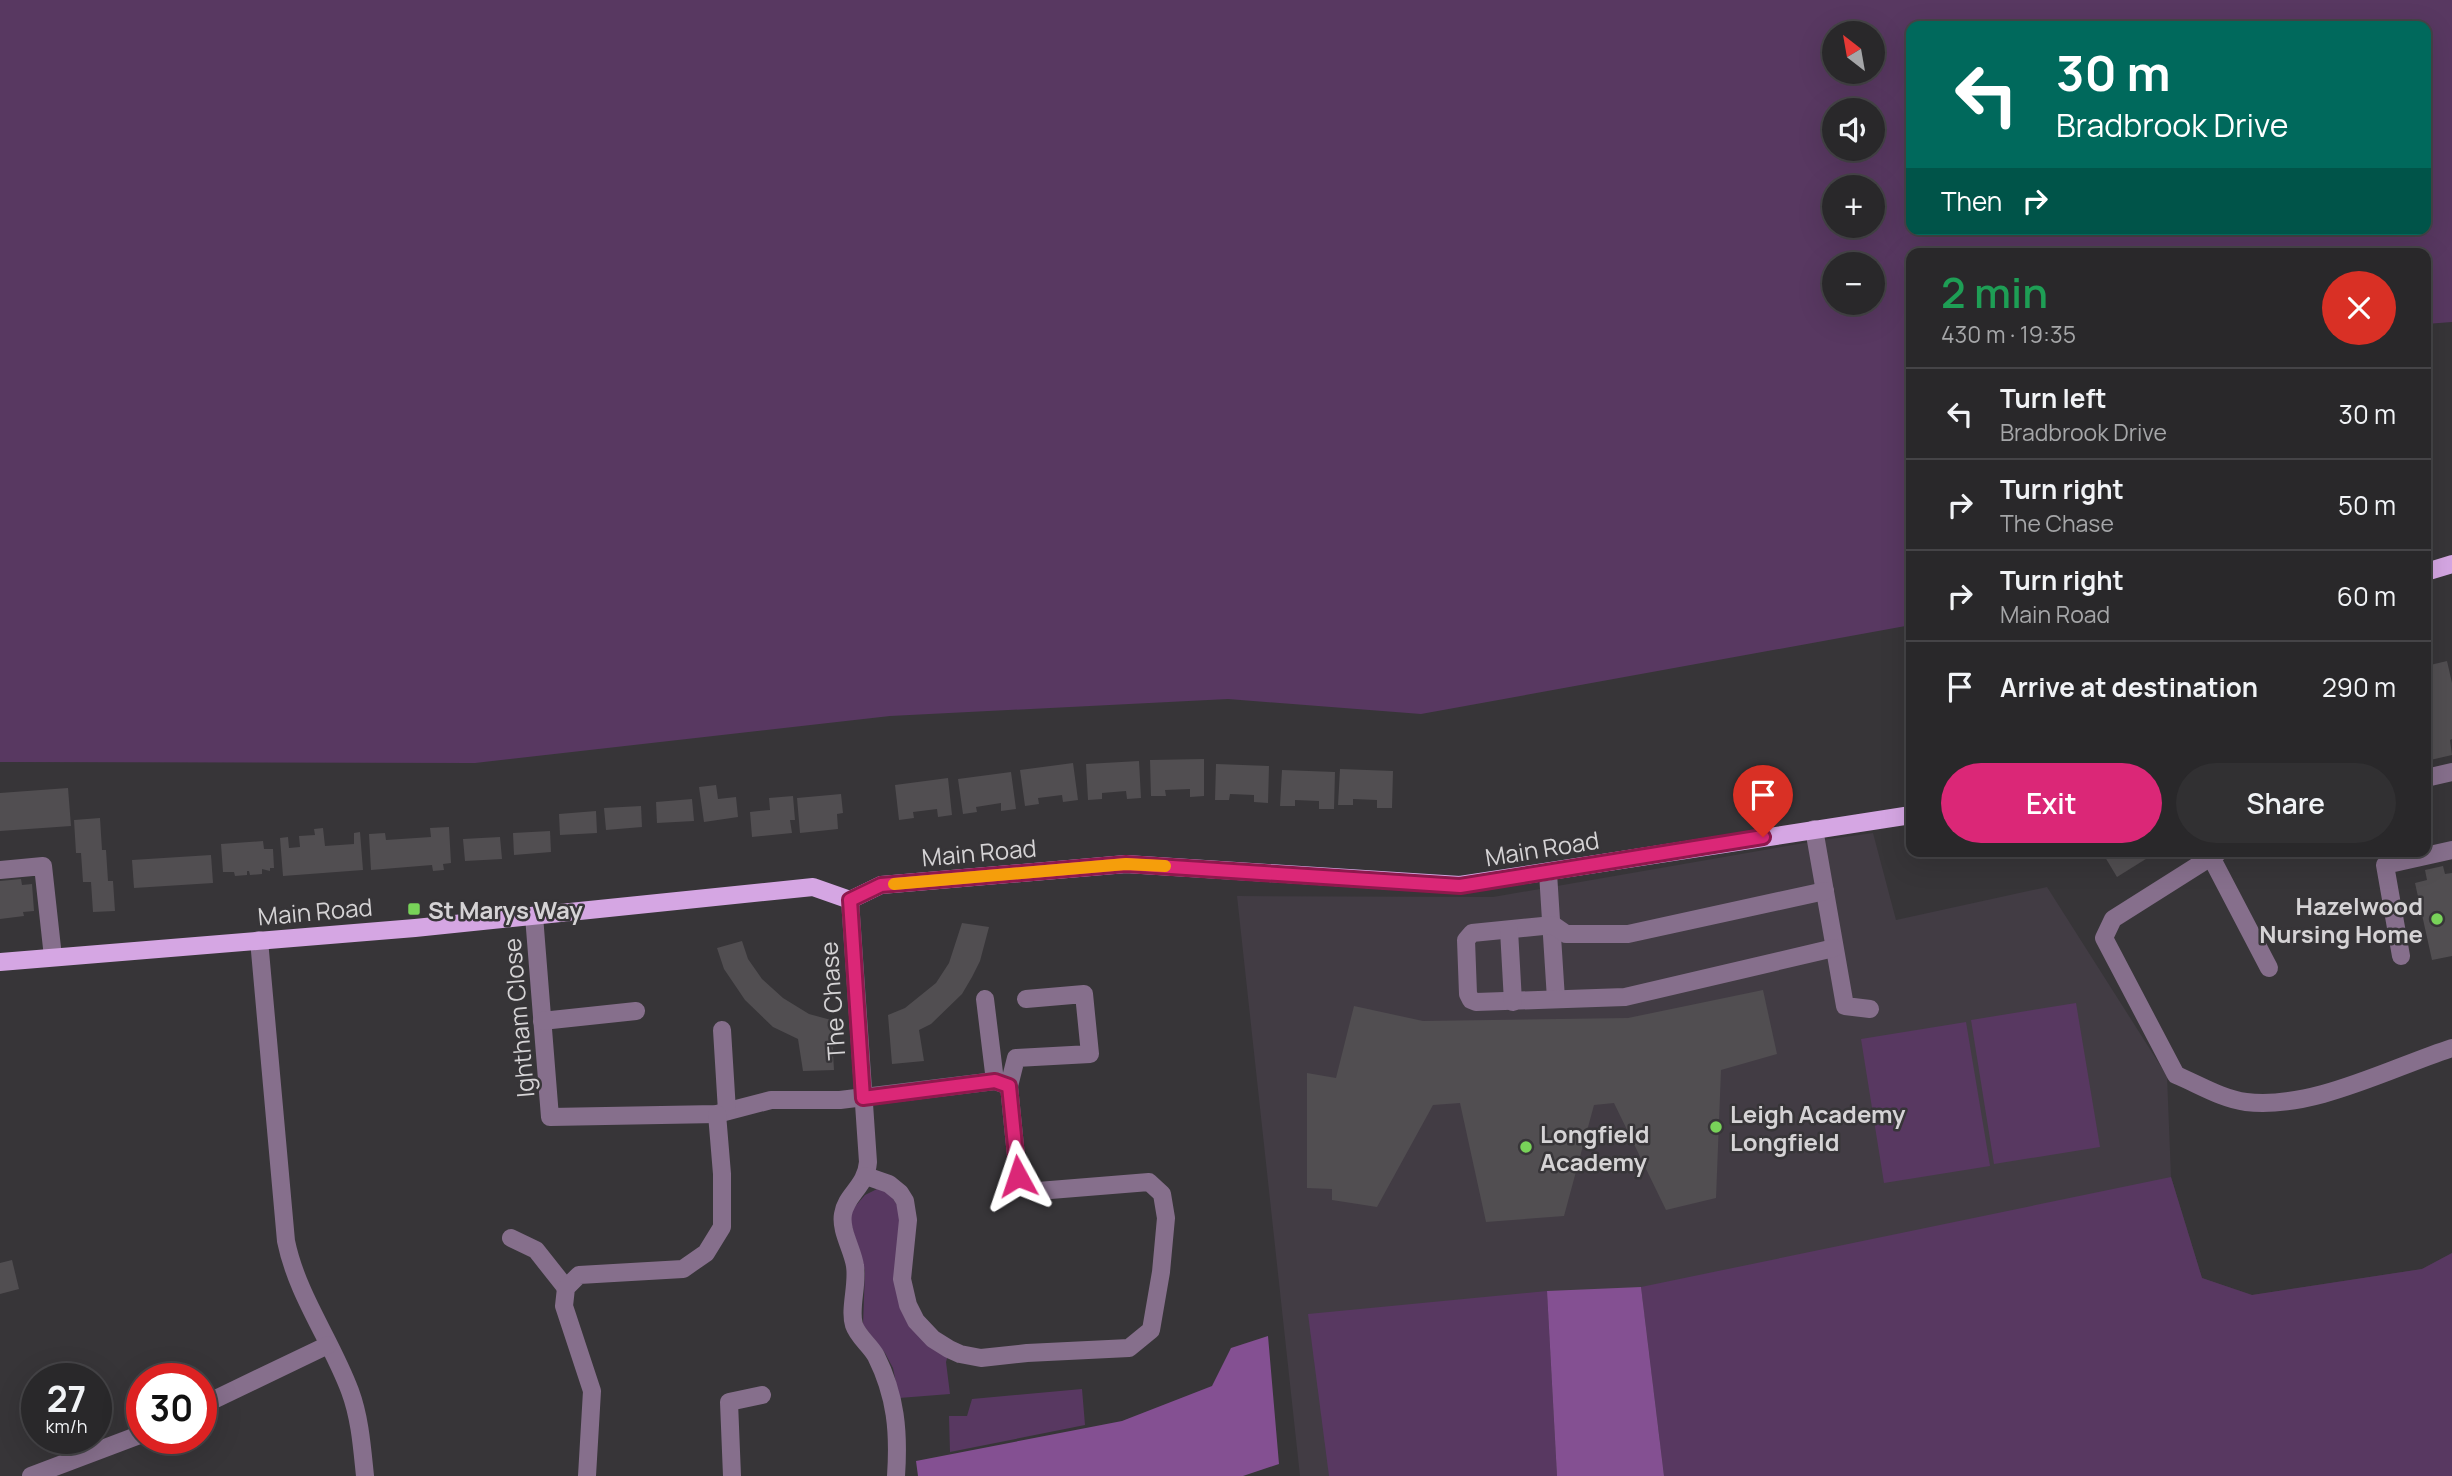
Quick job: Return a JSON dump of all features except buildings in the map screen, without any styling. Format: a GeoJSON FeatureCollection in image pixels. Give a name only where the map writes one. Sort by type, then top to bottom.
{"type":"FeatureCollection","features":[{"type":"Feature","properties":{"kind":"main road"},"geometry":{"type":"LineString","coordinates":[[2431,570],[2452,564]]}},
{"type":"Feature","properties":{"kind":"main road","name":"Main Road"},"geometry":{"type":"LineString","coordinates":[[0,962],[534,916],[813,887],[850,900],[881,885],[1126,864],[1460,886],[1906,816]]}},
{"type":"Feature","properties":{"kind":"street"},"geometry":{"type":"LineString","coordinates":[[2431,777],[2452,772]]}},
{"type":"Feature","properties":{"kind":"street"},"geometry":{"type":"LineString","coordinates":[[1814,829],[1845,1006],[1870,1009]]}},
{"type":"Feature","properties":{"kind":"street"},"geometry":{"type":"LineString","coordinates":[[2431,850],[2452,850]]}},
{"type":"Feature","properties":{"kind":"street"},"geometry":{"type":"LineString","coordinates":[[2212,857],[2113,919],[2104,938],[2176,1075],[2245,1102],[2275,1102],[2325,1095],[2452,1048]]}},
{"type":"Feature","properties":{"kind":"street"},"geometry":{"type":"LineString","coordinates":[[2216,857],[2269,968]]}},
{"type":"Feature","properties":{"kind":"street"},"geometry":{"type":"LineString","coordinates":[[2402,956],[2385,865],[2407,857]]}},
{"type":"Feature","properties":{"kind":"street"},"geometry":{"type":"LineString","coordinates":[[0,870],[43,866],[53,957]]}},
{"type":"Feature","properties":{"kind":"street"},"geometry":{"type":"LineString","coordinates":[[1548,873],[1556,999]]}},
{"type":"Feature","properties":{"kind":"street"},"geometry":{"type":"LineString","coordinates":[[1825,891],[1628,934],[1566,934],[1553,925],[1472,933],[1467,936],[1468,994],[1471,1000],[1476,1002],[1625,997],[1834,948]]}},
{"type":"Feature","properties":{"kind":"street","name":"The Chase"},"geometry":{"type":"LineString","coordinates":[[850,900],[868,1156],[866,1176]]}},
{"type":"Feature","properties":{"kind":"street","name":"Ightham Close"},"geometry":{"type":"LineString","coordinates":[[534,916],[550,1117],[722,1113]]}},
{"type":"Feature","properties":{"kind":"street"},"geometry":{"type":"LineString","coordinates":[[1509,930],[1513,1002]]}},
{"type":"Feature","properties":{"kind":"street"},"geometry":{"type":"LineString","coordinates":[[259,940],[286,1241],[299,1284],[355,1405],[365,1476]]}},
{"type":"Feature","properties":{"kind":"street"},"geometry":{"type":"LineString","coordinates":[[1002,1083],[1016,1058],[1090,1054],[1084,994],[1026,999]]}},
{"type":"Feature","properties":{"kind":"street"},"geometry":{"type":"LineString","coordinates":[[889,1476],[897,1476],[898,1444],[893,1397],[875,1354],[854,1323],[856,1271],[842,1220],[846,1205],[866,1176],[889,1184],[903,1198],[908,1220],[902,1268],[904,1291],[916,1321],[938,1343],[960,1354],[981,1358],[1129,1348],[1151,1330],[1161,1272],[1166,1218],[1162,1194],[1149,1182],[1038,1191],[1024,1185],[1018,1176],[985,999]]}},
{"type":"Feature","properties":{"kind":"street"},"geometry":{"type":"LineString","coordinates":[[542,1021],[636,1011]]}},
{"type":"Feature","properties":{"kind":"street"},"geometry":{"type":"LineString","coordinates":[[587,1476],[592,1391],[564,1306],[566,1288],[579,1275],[683,1269],[706,1253],[722,1227],[722,1030]]}},
{"type":"Feature","properties":{"kind":"street"},"geometry":{"type":"LineString","coordinates":[[722,1113],[771,1100],[821,1102],[1002,1083]]}},
{"type":"Feature","properties":{"kind":"street"},"geometry":{"type":"LineString","coordinates":[[511,1238],[537,1250],[566,1288]]}},
{"type":"Feature","properties":{"kind":"street"},"geometry":{"type":"LineString","coordinates":[[217,1398],[328,1345]]}},
{"type":"Feature","properties":{"kind":"street"},"geometry":{"type":"LineString","coordinates":[[732,1476],[729,1402],[762,1395]]}},
{"type":"Feature","properties":{"kind":"street"},"geometry":{"type":"LineString","coordinates":[[31,1476],[126,1440]]}},
{"type":"Feature","properties":{"kind":"shaded area"},"geometry":{"type":"Polygon","coordinates":[[[0,0],[2452,0],[2452,322],[2431,324],[2431,248],[1906,248],[1906,626],[1421,714],[1228,699],[890,716],[475,763],[0,762],[0,0]]]}},
{"type":"Feature","properties":{"kind":"shaded area","name":"Leigh Academy Longfield"},"geometry":{"type":"Polygon","coordinates":[[[1873,833],[1896,920],[2047,887],[2167,1076],[2171,1177],[2202,1278],[2252,1295],[2422,1269],[2452,1253],[2452,1476],[1300,1476],[1237,896],[1493,897],[1873,833]]]}},
{"type":"Feature","properties":{"kind":"shaded area"},"geometry":{"type":"Polygon","coordinates":[[[2076,1003],[2100,1147],[1994,1164],[1971,1020],[2076,1003]]]}},
{"type":"Feature","properties":{"kind":"shaded area"},"geometry":{"type":"Polygon","coordinates":[[[1966,1022],[1990,1166],[1884,1183],[1861,1039],[1966,1022]]]}},
{"type":"Feature","properties":{"kind":"shaded area"},"geometry":{"type":"Polygon","coordinates":[[[2171,1177],[2202,1278],[2252,1295],[2422,1269],[2452,1253],[2452,1476],[1664,1476],[1641,1287],[2171,1177]]]}},
{"type":"Feature","properties":{"kind":"shaded area"},"geometry":{"type":"Polygon","coordinates":[[[877,1189],[888,1191],[901,1211],[895,1272],[948,1355],[946,1362],[950,1394],[899,1398],[893,1368],[863,1325],[865,1271],[850,1220],[852,1210],[865,1195],[877,1189]]]}},
{"type":"Feature","properties":{"kind":"shaded area"},"geometry":{"type":"Polygon","coordinates":[[[1641,1287],[1664,1476],[1557,1476],[1547,1291],[1641,1287]]]}},
{"type":"Feature","properties":{"kind":"shaded area"},"geometry":{"type":"Polygon","coordinates":[[[1547,1291],[1557,1476],[1329,1476],[1308,1314],[1547,1291]]]}},
{"type":"Feature","properties":{"kind":"shaded area"},"geometry":{"type":"Polygon","coordinates":[[[1268,1336],[1279,1464],[1243,1476],[918,1476],[916,1461],[1122,1421],[1212,1386],[1231,1348],[1268,1336]]]}},
{"type":"Feature","properties":{"kind":"shaded area"},"geometry":{"type":"Polygon","coordinates":[[[1082,1389],[1085,1425],[950,1452],[949,1416],[967,1416],[972,1399],[1082,1389]]]}},
{"type":"Feature","properties":{"kind":"slow traffic"},"geometry":{"type":"LineString","coordinates":[[894,884],[1126,864],[1165,866]]}},
{"type":"Feature","properties":{"kind":"place","name":"St Marys Way"},"geometry":{"type":"Point","coordinates":[414,909]}},
{"type":"Feature","properties":{"kind":"place","name":"Hazelwood Nursing Home"},"geometry":{"type":"Point","coordinates":[2437,919]}},
{"type":"Feature","properties":{"kind":"place","name":"Leigh Academy Longfield"},"geometry":{"type":"Point","coordinates":[1716,1127]}},
{"type":"Feature","properties":{"kind":"place","name":"Longfield Academy"},"geometry":{"type":"Point","coordinates":[1526,1147]}},
{"type":"Feature","properties":{"kind":"route"},"geometry":{"type":"LineString","coordinates":[[1018,1176],[1009,1086],[995,1081],[863,1098],[850,900],[881,885],[1126,864],[1460,886],[1763,837]]}}]}
